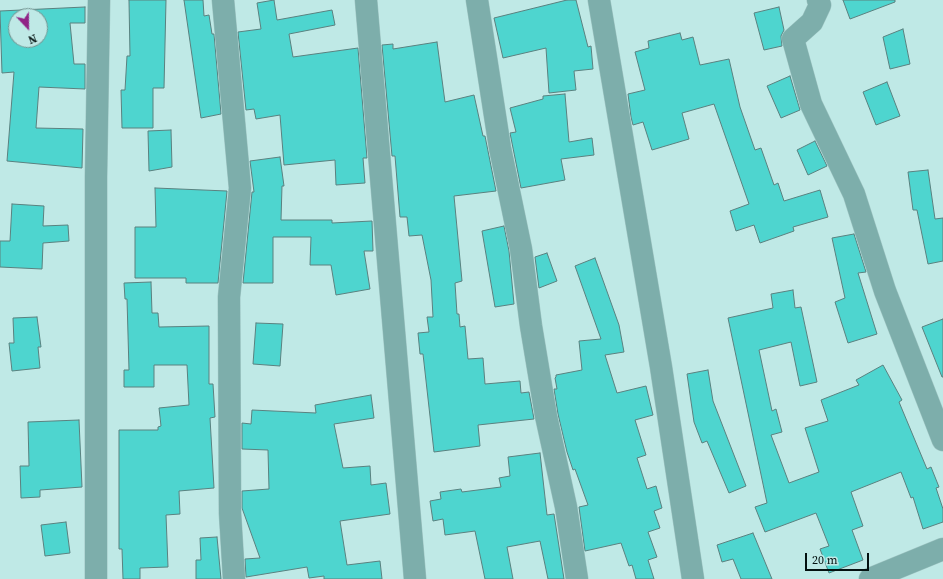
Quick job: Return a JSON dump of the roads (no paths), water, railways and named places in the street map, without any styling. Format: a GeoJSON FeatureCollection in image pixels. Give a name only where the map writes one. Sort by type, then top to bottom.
{"type":"FeatureCollection","features":[{"type":"Feature","properties":{"kind":"street"},"geometry":{"type":"LineString","coordinates":[[96,579],[96,177],[99,0]]}},
{"type":"Feature","properties":{"kind":"street"},"geometry":{"type":"LineString","coordinates":[[223,0],[240,188],[229,297],[230,513],[234,579]]}},
{"type":"Feature","properties":{"kind":"street"},"geometry":{"type":"LineString","coordinates":[[366,0],[416,579]]}},
{"type":"Feature","properties":{"kind":"street"},"geometry":{"type":"LineString","coordinates":[[477,0],[500,148],[520,249],[534,349],[546,416],[566,507],[577,579]]}},
{"type":"Feature","properties":{"kind":"street"},"geometry":{"type":"LineString","coordinates":[[599,0],[662,367],[693,579]]}},
{"type":"Feature","properties":{"kind":"street"},"geometry":{"type":"LineString","coordinates":[[818,0],[820,5],[812,22],[793,39],[811,104],[854,194],[885,291],[943,440]]}},
{"type":"Feature","properties":{"kind":"street"},"geometry":{"type":"LineString","coordinates":[[870,579],[943,549]]}}]}
